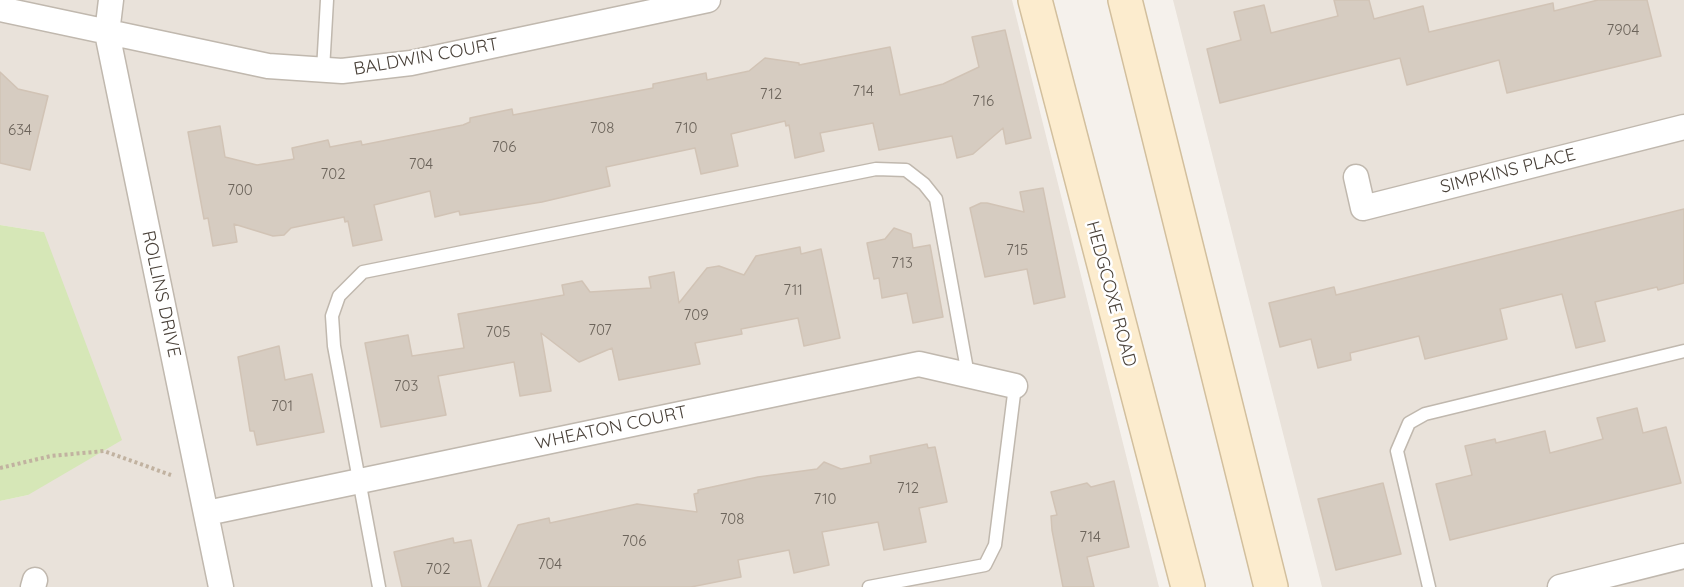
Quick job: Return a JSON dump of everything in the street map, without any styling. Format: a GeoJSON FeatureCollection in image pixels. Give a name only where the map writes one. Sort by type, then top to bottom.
{"type":"FeatureCollection","features":[{"type":"Feature","properties":{"kind":"main road","name":"HEDGCOXE ROAD"},"geometry":{"type":"LineString","coordinates":[[1035,0],[1188,587]]}},
{"type":"Feature","properties":{"kind":"main road"},"geometry":{"type":"LineString","coordinates":[[1125,0],[1271,587]]}},
{"type":"Feature","properties":{"kind":"street","name":"ROLLINS DRIVE"},"geometry":{"type":"LineString","coordinates":[[111,0],[107,33],[221,587]]}},
{"type":"Feature","properties":{"kind":"street","name":"BALDWIN COURT"},"geometry":{"type":"LineString","coordinates":[[0,9],[268,66],[342,71],[411,63],[708,0]]}},
{"type":"Feature","properties":{"kind":"street","name":"SIMPKINS PLACE"},"geometry":{"type":"LineString","coordinates":[[1356,177],[1363,208],[1684,127]]}},
{"type":"Feature","properties":{"kind":"street","name":"WHEATON COURT"},"geometry":{"type":"LineString","coordinates":[[207,513],[919,364],[1015,386]]}},
{"type":"Feature","properties":{"kind":"street"},"geometry":{"type":"LineString","coordinates":[[1560,587],[1684,556]]}},
{"type":"Feature","properties":{"kind":"lane"},"geometry":{"type":"LineString","coordinates":[[323,70],[327,0]]}},
{"type":"Feature","properties":{"kind":"lane"},"geometry":{"type":"LineString","coordinates":[[379,587],[334,346],[332,316],[339,296],[363,272],[876,168],[906,170],[924,184],[936,199],[968,375]]}},
{"type":"Feature","properties":{"kind":"lane"},"geometry":{"type":"LineString","coordinates":[[1429,587],[1397,451],[1409,423],[1425,414],[1684,351]]}},
{"type":"Feature","properties":{"kind":"lane"},"geometry":{"type":"LineString","coordinates":[[869,587],[985,565],[995,545],[1015,386]]}},
{"type":"Feature","properties":{"kind":"path"},"geometry":{"type":"LineString","coordinates":[[0,468],[51,456],[104,451],[169,476],[199,474]]}},
{"type":"Feature","properties":{"kind":"shaded area"},"geometry":{"type":"Polygon","coordinates":[[[0,0],[1012,0],[1159,587],[0,587],[0,501],[28,495],[44,232],[0,225],[0,0]]]}},
{"type":"Feature","properties":{"kind":"shaded area"},"geometry":{"type":"Polygon","coordinates":[[[1173,0],[1684,0],[1684,587],[1322,587],[1173,0]]]}},
{"type":"Feature","properties":{"kind":"green space"},"geometry":{"type":"Polygon","coordinates":[[[0,225],[44,232],[122,440],[28,495],[0,501],[0,225]]]}},
{"type":"Feature","properties":{"kind":"building"},"geometry":{"type":"Polygon","coordinates":[[[1334,0],[1369,0],[1374,19],[1423,6],[1429,32],[1553,3],[1554,11],[1598,0],[1647,0],[1661,56],[1507,93],[1499,60],[1407,85],[1400,58],[1220,103],[1207,49],[1241,40],[1234,12],[1264,5],[1271,33],[1338,16],[1334,0]]]}},
{"type":"Feature","properties":{"kind":"building"},"geometry":{"type":"Polygon","coordinates":[[[1005,30],[1031,138],[1006,144],[1003,128],[973,154],[957,158],[952,136],[879,150],[873,123],[820,133],[824,151],[795,158],[789,125],[786,126],[785,121],[731,134],[738,166],[701,174],[695,148],[606,167],[610,186],[542,202],[460,215],[459,211],[435,217],[430,191],[374,205],[382,240],[353,246],[348,221],[345,222],[344,217],[291,228],[284,235],[273,236],[234,224],[237,242],[213,246],[208,218],[204,219],[188,132],[220,126],[225,157],[257,165],[294,159],[292,148],[328,140],[330,147],[361,141],[362,145],[463,125],[470,122],[470,118],[512,109],[513,115],[653,88],[653,84],[706,73],[707,80],[749,71],[765,58],[799,63],[799,65],[890,47],[900,95],[943,84],[979,67],[972,37],[1005,30]]]}},
{"type":"Feature","properties":{"kind":"building"},"geometry":{"type":"Polygon","coordinates":[[[0,72],[18,89],[48,96],[30,170],[0,163],[0,72]]]}},
{"type":"Feature","properties":{"kind":"building"},"geometry":{"type":"Polygon","coordinates":[[[1043,188],[1065,297],[1034,304],[1027,269],[985,277],[970,208],[987,203],[1024,212],[1020,192],[1043,188]]]}},
{"type":"Feature","properties":{"kind":"building"},"geometry":{"type":"Polygon","coordinates":[[[1684,209],[1684,283],[1595,302],[1605,341],[1576,348],[1562,294],[1500,309],[1507,339],[1425,359],[1419,336],[1350,353],[1351,360],[1318,368],[1311,339],[1280,347],[1269,303],[1334,287],[1336,295],[1684,209]]]}},
{"type":"Feature","properties":{"kind":"building"},"geometry":{"type":"Polygon","coordinates":[[[894,228],[911,234],[913,248],[930,245],[943,317],[913,323],[907,293],[882,298],[879,278],[874,279],[867,243],[885,239],[894,228]]]}},
{"type":"Feature","properties":{"kind":"building"},"geometry":{"type":"Polygon","coordinates":[[[800,247],[801,254],[821,249],[840,338],[804,346],[798,318],[741,329],[742,334],[695,343],[700,364],[619,380],[612,348],[579,362],[541,333],[551,391],[520,396],[514,362],[438,376],[446,415],[381,427],[365,343],[408,335],[412,356],[464,348],[458,314],[564,295],[562,285],[582,281],[590,292],[651,288],[649,277],[674,272],[679,303],[707,268],[719,266],[744,275],[756,256],[800,247]]]}},
{"type":"Feature","properties":{"kind":"building"},"geometry":{"type":"Polygon","coordinates":[[[279,346],[285,380],[312,374],[324,432],[257,445],[254,431],[250,431],[238,357],[279,346]]]}},
{"type":"Feature","properties":{"kind":"building"},"geometry":{"type":"Polygon","coordinates":[[[1637,408],[1643,433],[1666,427],[1681,483],[1450,540],[1436,484],[1472,475],[1465,446],[1495,439],[1496,443],[1545,431],[1550,453],[1603,439],[1597,418],[1637,408]]]}},
{"type":"Feature","properties":{"kind":"building"},"geometry":{"type":"Polygon","coordinates":[[[927,444],[928,448],[935,447],[947,502],[919,508],[926,542],[884,550],[878,522],[822,532],[829,565],[794,573],[789,550],[738,560],[741,577],[691,587],[488,587],[518,525],[549,518],[550,523],[637,504],[697,512],[694,494],[698,493],[698,490],[758,477],[817,469],[824,462],[841,469],[871,463],[870,456],[927,444]]]}},
{"type":"Feature","properties":{"kind":"building"},"geometry":{"type":"Polygon","coordinates":[[[1114,481],[1129,547],[1087,557],[1094,587],[1063,587],[1052,530],[1051,516],[1057,515],[1051,492],[1087,483],[1091,487],[1114,481]]]}},
{"type":"Feature","properties":{"kind":"building"},"geometry":{"type":"Polygon","coordinates":[[[1383,483],[1401,554],[1336,570],[1318,499],[1383,483]]]}},
{"type":"Feature","properties":{"kind":"building"},"geometry":{"type":"Polygon","coordinates":[[[453,538],[454,543],[471,540],[481,587],[402,587],[394,552],[453,538]]]}}]}
